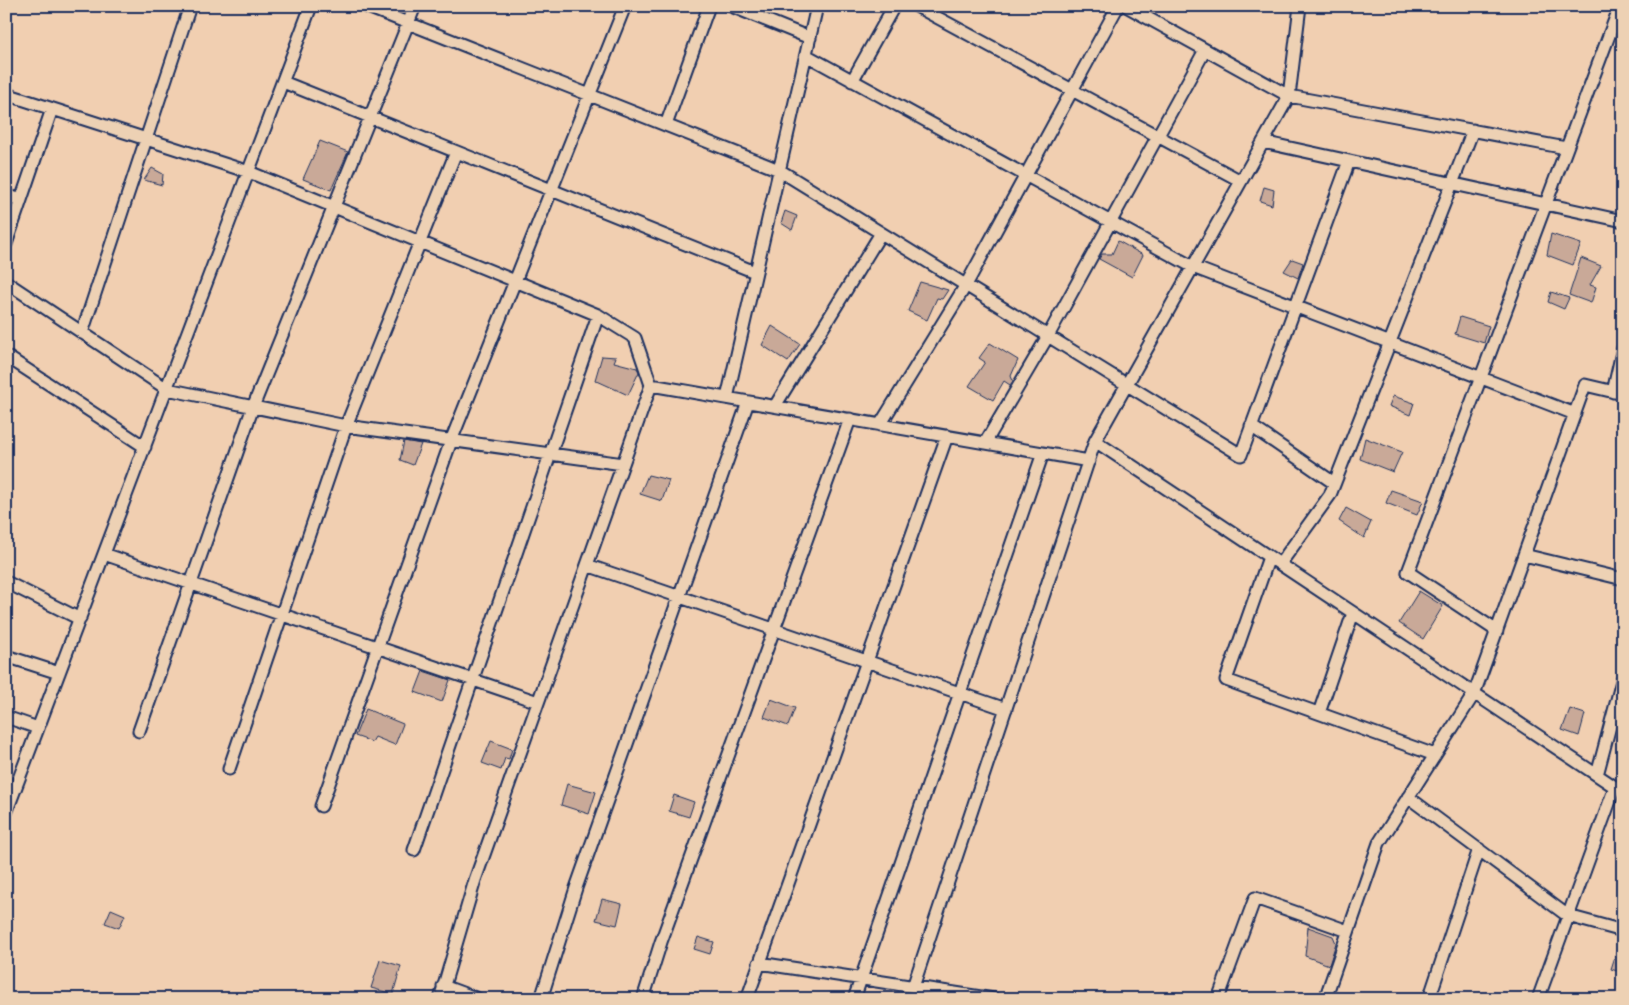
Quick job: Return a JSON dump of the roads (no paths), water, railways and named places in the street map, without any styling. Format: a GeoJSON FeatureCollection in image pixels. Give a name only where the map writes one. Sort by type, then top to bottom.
{"type":"FeatureCollection","features":[{"type":"Feature","properties":{"kind":"street"},"geometry":{"type":"LineString","coordinates":[[82,333],[190,6]]}},
{"type":"Feature","properties":{"kind":"street"},"geometry":{"type":"LineString","coordinates":[[6,813],[311,6]]}},
{"type":"Feature","properties":{"kind":"street"},"geometry":{"type":"LineString","coordinates":[[365,6],[779,170],[1241,455],[1349,161]]}},
{"type":"Feature","properties":{"kind":"street"},"geometry":{"type":"LineString","coordinates":[[138,731],[253,407],[415,6]]}},
{"type":"Feature","properties":{"kind":"street"},"geometry":{"type":"LineString","coordinates":[[321,806],[451,440],[625,6]]}},
{"type":"Feature","properties":{"kind":"street"},"geometry":{"type":"LineString","coordinates":[[666,125],[709,6]]}},
{"type":"Feature","properties":{"kind":"street"},"geometry":{"type":"LineString","coordinates":[[731,6],[810,38]]}},
{"type":"Feature","properties":{"kind":"street"},"geometry":{"type":"LineString","coordinates":[[727,398],[817,6]]}},
{"type":"Feature","properties":{"kind":"street"},"geometry":{"type":"LineString","coordinates":[[852,81],[894,6]]}},
{"type":"Feature","properties":{"kind":"street"},"geometry":{"type":"LineString","coordinates":[[916,6],[1241,182]]}},
{"type":"Feature","properties":{"kind":"street"},"geometry":{"type":"LineString","coordinates":[[880,425],[966,285],[1118,6]]}},
{"type":"Feature","properties":{"kind":"street"},"geometry":{"type":"LineString","coordinates":[[1126,6],[1289,96],[1566,148]]}},
{"type":"Feature","properties":{"kind":"street"},"geometry":{"type":"LineString","coordinates":[[913,986],[1095,442],[1289,96],[1300,6]]}},
{"type":"Feature","properties":{"kind":"street"},"geometry":{"type":"LineString","coordinates":[[1497,631],[1408,572],[1620,6]]}},
{"type":"Feature","properties":{"kind":"street"},"geometry":{"type":"LineString","coordinates":[[985,443],[1048,336],[1205,50]]}},
{"type":"Feature","properties":{"kind":"street"},"geometry":{"type":"LineString","coordinates":[[806,56],[1193,267],[1575,414]]}},
{"type":"Feature","properties":{"kind":"street"},"geometry":{"type":"LineString","coordinates":[[283,82],[756,272]]}},
{"type":"Feature","properties":{"kind":"street"},"geometry":{"type":"LineString","coordinates":[[6,94],[249,172],[598,315],[635,338],[651,385],[475,880],[440,999]]}},
{"type":"Feature","properties":{"kind":"street"},"geometry":{"type":"LineString","coordinates":[[6,244],[52,109]]}},
{"type":"Feature","properties":{"kind":"street"},"geometry":{"type":"LineString","coordinates":[[1280,564],[1330,495],[1473,130]]}},
{"type":"Feature","properties":{"kind":"street"},"geometry":{"type":"LineString","coordinates":[[1263,142],[1623,221]]}},
{"type":"Feature","properties":{"kind":"street"},"geometry":{"type":"LineString","coordinates":[[229,769],[346,426],[456,152]]}},
{"type":"Feature","properties":{"kind":"street"},"geometry":{"type":"LineString","coordinates":[[6,195],[21,200]]}},
{"type":"Feature","properties":{"kind":"street"},"geometry":{"type":"LineString","coordinates":[[775,406],[881,233]]}},
{"type":"Feature","properties":{"kind":"street"},"geometry":{"type":"LineString","coordinates":[[6,282],[167,389],[346,426],[623,464]]}},
{"type":"Feature","properties":{"kind":"street"},"geometry":{"type":"LineString","coordinates":[[414,850],[598,315]]}},
{"type":"Feature","properties":{"kind":"street"},"geometry":{"type":"LineString","coordinates":[[1325,999],[1379,843],[1474,694],[1585,385],[1618,393],[1623,348]]}},
{"type":"Feature","properties":{"kind":"street"},"geometry":{"type":"LineString","coordinates":[[6,356],[145,447]]}},
{"type":"Feature","properties":{"kind":"street"},"geometry":{"type":"LineString","coordinates":[[651,385],[1089,461]]}},
{"type":"Feature","properties":{"kind":"street"},"geometry":{"type":"LineString","coordinates":[[541,999],[576,888],[748,402]]}},
{"type":"Feature","properties":{"kind":"street"},"geometry":{"type":"LineString","coordinates":[[644,999],[661,942],[850,419]]}},
{"type":"Feature","properties":{"kind":"street"},"geometry":{"type":"LineString","coordinates":[[1251,426],[1334,483]]}},
{"type":"Feature","properties":{"kind":"street"},"geometry":{"type":"LineString","coordinates":[[748,999],[759,963],[947,436]]}},
{"type":"Feature","properties":{"kind":"street"},"geometry":{"type":"LineString","coordinates":[[1095,442],[1615,787],[1538,999]]}},
{"type":"Feature","properties":{"kind":"street"},"geometry":{"type":"LineString","coordinates":[[854,999],[1043,453]]}},
{"type":"Feature","properties":{"kind":"street"},"geometry":{"type":"LineString","coordinates":[[104,554],[538,702]]}},
{"type":"Feature","properties":{"kind":"street"},"geometry":{"type":"LineString","coordinates":[[1524,555],[1623,579]]}},
{"type":"Feature","properties":{"kind":"street"},"geometry":{"type":"LineString","coordinates":[[1269,557],[1226,680],[1435,755]]}},
{"type":"Feature","properties":{"kind":"street"},"geometry":{"type":"LineString","coordinates":[[587,565],[1006,709]]}},
{"type":"Feature","properties":{"kind":"street"},"geometry":{"type":"LineString","coordinates":[[6,582],[80,619]]}},
{"type":"Feature","properties":{"kind":"street"},"geometry":{"type":"LineString","coordinates":[[1319,713],[1353,613]]}},
{"type":"Feature","properties":{"kind":"street"},"geometry":{"type":"LineString","coordinates":[[6,656],[59,673]]}},
{"type":"Feature","properties":{"kind":"street"},"geometry":{"type":"LineString","coordinates":[[1597,775],[1623,677]]}},
{"type":"Feature","properties":{"kind":"street"},"geometry":{"type":"LineString","coordinates":[[6,717],[38,728]]}},
{"type":"Feature","properties":{"kind":"street"},"geometry":{"type":"LineString","coordinates":[[1408,797],[1568,916],[1623,931]]}},
{"type":"Feature","properties":{"kind":"street"},"geometry":{"type":"LineString","coordinates":[[1429,999],[1479,849]]}},
{"type":"Feature","properties":{"kind":"street"},"geometry":{"type":"LineString","coordinates":[[1218,999],[1255,898],[1348,931]]}},
{"type":"Feature","properties":{"kind":"street"},"geometry":{"type":"LineString","coordinates":[[759,963],[913,986],[959,996],[994,999]]}},
{"type":"Feature","properties":{"kind":"street"},"geometry":{"type":"LineString","coordinates":[[443,986],[478,999]]}}]}
